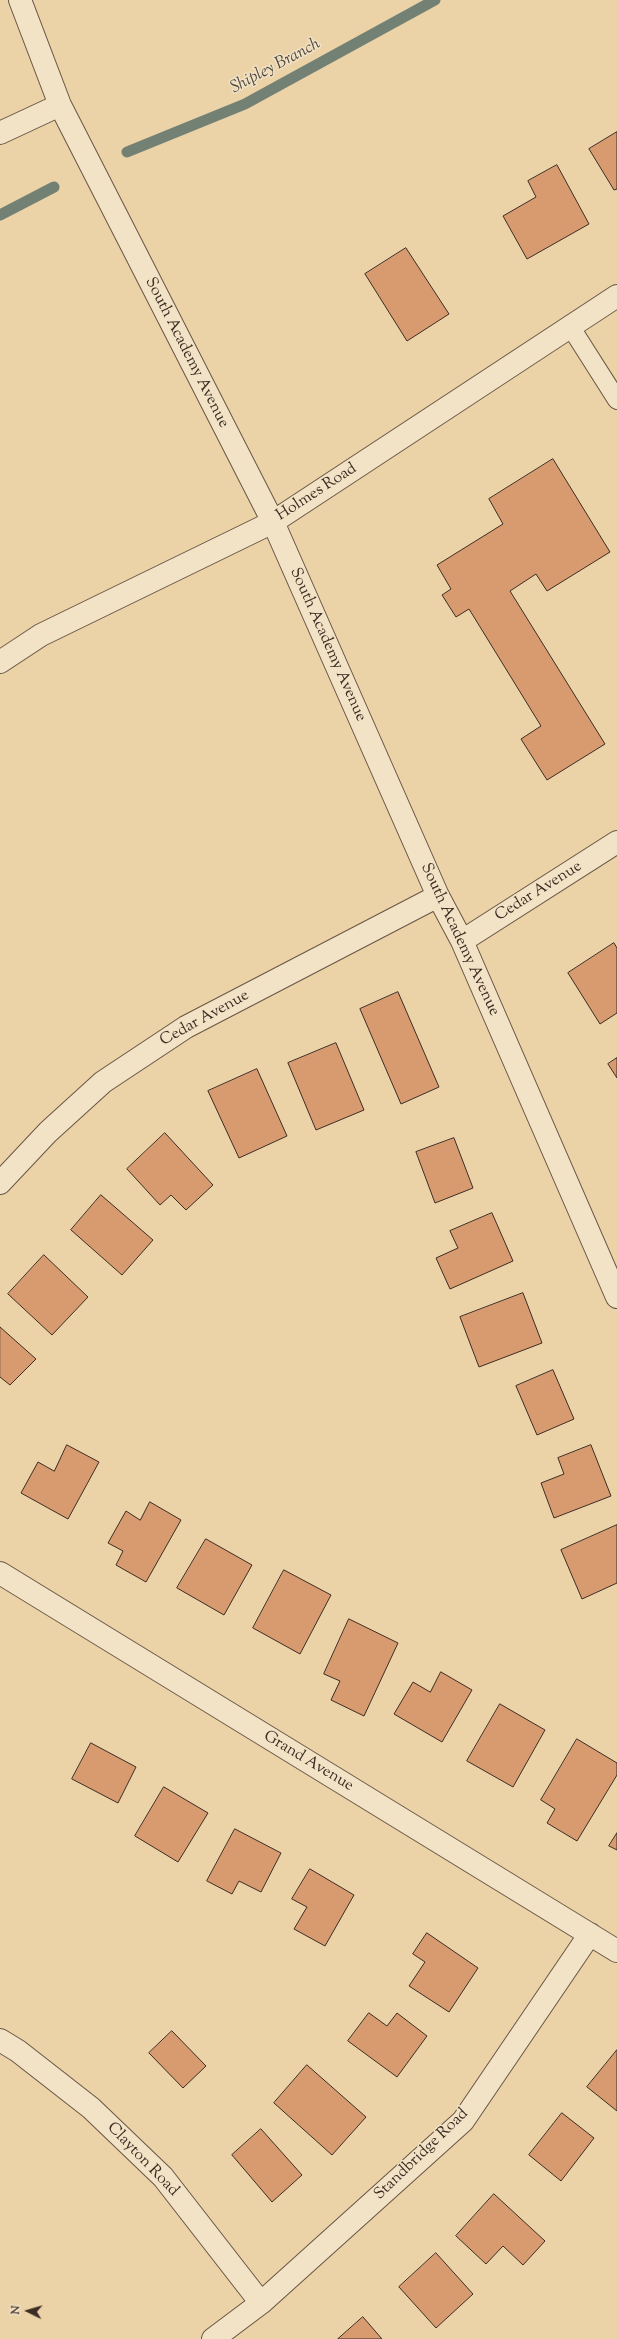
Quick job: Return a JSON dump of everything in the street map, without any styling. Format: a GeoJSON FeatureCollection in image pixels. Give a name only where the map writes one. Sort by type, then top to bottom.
{"type":"FeatureCollection","features":[{"type":"Feature","properties":{"kind":"street","name":"South Academy Avenue"},"geometry":{"type":"LineString","coordinates":[[20,0],[60,105],[272,522],[438,896],[462,941],[617,1297]]}},
{"type":"Feature","properties":{"kind":"street"},"geometry":{"type":"LineString","coordinates":[[0,133],[60,105]]}},
{"type":"Feature","properties":{"kind":"street","name":"Holmes Road"},"geometry":{"type":"LineString","coordinates":[[0,662],[41,635],[272,522],[617,296]]}},
{"type":"Feature","properties":{"kind":"street","name":"Cedar Avenue"},"geometry":{"type":"LineString","coordinates":[[462,941],[617,843]]}},
{"type":"Feature","properties":{"kind":"street","name":"Cedar Avenue"},"geometry":{"type":"LineString","coordinates":[[0,1183],[48,1132],[103,1082],[186,1026],[438,896]]}},
{"type":"Feature","properties":{"kind":"street","name":"Grand Avenue"},"geometry":{"type":"LineString","coordinates":[[0,1573],[617,1951]]}},
{"type":"Feature","properties":{"kind":"street","name":"Standbridge Road"},"geometry":{"type":"LineString","coordinates":[[214,2339],[261,2303],[463,2120],[590,1934]]}},
{"type":"Feature","properties":{"kind":"street","name":"Clayton Road"},"geometry":{"type":"LineString","coordinates":[[0,2040],[18,2051],[91,2108],[163,2177],[261,2303]]}},
{"type":"Feature","properties":{"kind":"lane"},"geometry":{"type":"LineString","coordinates":[[570,326],[617,400]]}},
{"type":"Feature","properties":{"kind":"building"},"geometry":{"type":"Polygon","coordinates":[[[617,132],[617,189],[614,190],[589,149],[617,132]]]}},
{"type":"Feature","properties":{"kind":"building"},"geometry":{"type":"Polygon","coordinates":[[[557,165],[589,224],[527,259],[503,216],[536,197],[528,181],[557,165]]]}},
{"type":"Feature","properties":{"kind":"building"},"geometry":{"type":"Polygon","coordinates":[[[406,248],[449,314],[407,341],[365,274],[406,248]]]}},
{"type":"Feature","properties":{"kind":"building"},"geometry":{"type":"Polygon","coordinates":[[[553,459],[610,552],[547,591],[536,574],[510,591],[605,744],[547,780],[521,739],[541,726],[469,609],[456,617],[442,595],[451,589],[437,565],[503,524],[489,499],[553,459]]]}},
{"type":"Feature","properties":{"kind":"building"},"geometry":{"type":"Polygon","coordinates":[[[614,943],[617,948],[617,1013],[600,1024],[568,973],[614,943]]]}},
{"type":"Feature","properties":{"kind":"building"},"geometry":{"type":"Polygon","coordinates":[[[398,992],[439,1087],[401,1104],[360,1009],[398,992]]]}},
{"type":"Feature","properties":{"kind":"building"},"geometry":{"type":"Polygon","coordinates":[[[336,1043],[364,1110],[316,1130],[288,1063],[336,1043]]]}},
{"type":"Feature","properties":{"kind":"building"},"geometry":{"type":"Polygon","coordinates":[[[617,1058],[617,1078],[608,1064],[617,1058]]]}},
{"type":"Feature","properties":{"kind":"building"},"geometry":{"type":"Polygon","coordinates":[[[257,1069],[287,1136],[239,1158],[208,1091],[257,1069]]]}},
{"type":"Feature","properties":{"kind":"building"},"geometry":{"type":"Polygon","coordinates":[[[165,1133],[213,1185],[186,1210],[171,1195],[160,1205],[127,1169],[165,1133]]]}},
{"type":"Feature","properties":{"kind":"building"},"geometry":{"type":"Polygon","coordinates":[[[454,1138],[473,1188],[435,1203],[416,1152],[454,1138]]]}},
{"type":"Feature","properties":{"kind":"building"},"geometry":{"type":"Polygon","coordinates":[[[101,1195],[153,1240],[122,1275],[71,1230],[101,1195]]]}},
{"type":"Feature","properties":{"kind":"building"},"geometry":{"type":"Polygon","coordinates":[[[492,1213],[513,1261],[450,1289],[436,1258],[458,1248],[450,1231],[492,1213]]]}},
{"type":"Feature","properties":{"kind":"building"},"geometry":{"type":"Polygon","coordinates":[[[44,1255],[88,1297],[52,1335],[8,1294],[44,1255]]]}},
{"type":"Feature","properties":{"kind":"building"},"geometry":{"type":"Polygon","coordinates":[[[523,1293],[542,1343],[479,1367],[460,1317],[523,1293]]]}},
{"type":"Feature","properties":{"kind":"building"},"geometry":{"type":"Polygon","coordinates":[[[0,1327],[36,1359],[10,1385],[0,1377],[0,1327]]]}},
{"type":"Feature","properties":{"kind":"building"},"geometry":{"type":"Polygon","coordinates":[[[553,1370],[574,1419],[537,1435],[516,1386],[553,1370]]]}},
{"type":"Feature","properties":{"kind":"building"},"geometry":{"type":"Polygon","coordinates":[[[67,1445],[99,1462],[68,1519],[21,1493],[38,1462],[54,1471],[67,1445]]]}},
{"type":"Feature","properties":{"kind":"building"},"geometry":{"type":"Polygon","coordinates":[[[591,1445],[611,1496],[554,1518],[541,1483],[564,1474],[558,1458],[591,1445]]]}},
{"type":"Feature","properties":{"kind":"building"},"geometry":{"type":"Polygon","coordinates":[[[150,1502],[181,1520],[146,1582],[116,1565],[123,1551],[108,1543],[126,1511],[140,1520],[150,1502]]]}},
{"type":"Feature","properties":{"kind":"building"},"geometry":{"type":"Polygon","coordinates":[[[617,1525],[617,1583],[582,1599],[561,1550],[617,1525]]]}},
{"type":"Feature","properties":{"kind":"building"},"geometry":{"type":"Polygon","coordinates":[[[206,1539],[252,1565],[224,1615],[177,1588],[206,1539]]]}},
{"type":"Feature","properties":{"kind":"building"},"geometry":{"type":"Polygon","coordinates":[[[284,1570],[331,1595],[300,1654],[253,1628],[284,1570]]]}},
{"type":"Feature","properties":{"kind":"building"},"geometry":{"type":"Polygon","coordinates":[[[349,1619],[398,1643],[364,1716],[331,1700],[340,1681],[324,1674],[349,1619]]]}},
{"type":"Feature","properties":{"kind":"building"},"geometry":{"type":"Polygon","coordinates":[[[441,1672],[472,1690],[442,1742],[394,1714],[413,1682],[430,1692],[441,1672]]]}},
{"type":"Feature","properties":{"kind":"building"},"geometry":{"type":"Polygon","coordinates":[[[500,1704],[545,1730],[513,1787],[467,1761],[500,1704]]]}},
{"type":"Feature","properties":{"kind":"building"},"geometry":{"type":"Polygon","coordinates":[[[577,1739],[617,1763],[617,1775],[577,1841],[547,1823],[555,1809],[541,1800],[577,1739]]]}},
{"type":"Feature","properties":{"kind":"building"},"geometry":{"type":"Polygon","coordinates":[[[91,1743],[136,1767],[118,1803],[72,1779],[91,1743]]]}},
{"type":"Feature","properties":{"kind":"building"},"geometry":{"type":"Polygon","coordinates":[[[164,1787],[208,1813],[178,1862],[135,1836],[164,1787]]]}},
{"type":"Feature","properties":{"kind":"building"},"geometry":{"type":"Polygon","coordinates":[[[235,1829],[281,1853],[261,1892],[239,1881],[232,1894],[207,1881],[235,1829]]]}},
{"type":"Feature","properties":{"kind":"building"},"geometry":{"type":"Polygon","coordinates":[[[617,1833],[617,1850],[609,1846],[617,1833]]]}},
{"type":"Feature","properties":{"kind":"building"},"geometry":{"type":"Polygon","coordinates":[[[310,1869],[354,1895],[325,1946],[294,1929],[307,1907],[292,1899],[310,1869]]]}},
{"type":"Feature","properties":{"kind":"building"},"geometry":{"type":"Polygon","coordinates":[[[427,1933],[478,1968],[449,2012],[409,1986],[425,1962],[413,1954],[427,1933]]]}},
{"type":"Feature","properties":{"kind":"building"},"geometry":{"type":"Polygon","coordinates":[[[369,2013],[387,2026],[397,2013],[427,2036],[397,2077],[348,2041],[369,2013]]]}},
{"type":"Feature","properties":{"kind":"building"},"geometry":{"type":"Polygon","coordinates":[[[172,2031],[206,2066],[183,2088],[149,2053],[172,2031]]]}},
{"type":"Feature","properties":{"kind":"building"},"geometry":{"type":"Polygon","coordinates":[[[617,2050],[617,2111],[587,2087],[617,2050]]]}},
{"type":"Feature","properties":{"kind":"building"},"geometry":{"type":"Polygon","coordinates":[[[307,2065],[366,2117],[332,2155],[274,2103],[307,2065]]]}},
{"type":"Feature","properties":{"kind":"building"},"geometry":{"type":"Polygon","coordinates":[[[562,2113],[594,2138],[561,2181],[529,2155],[562,2113]]]}},
{"type":"Feature","properties":{"kind":"building"},"geometry":{"type":"Polygon","coordinates":[[[261,2129],[302,2175],[272,2202],[232,2155],[261,2129]]]}},
{"type":"Feature","properties":{"kind":"building"},"geometry":{"type":"Polygon","coordinates":[[[494,2194],[545,2241],[523,2265],[503,2246],[486,2264],[456,2236],[494,2194]]]}},
{"type":"Feature","properties":{"kind":"building"},"geometry":{"type":"Polygon","coordinates":[[[436,2253],[473,2294],[436,2328],[399,2287],[436,2253]]]}},
{"type":"Feature","properties":{"kind":"building"},"geometry":{"type":"Polygon","coordinates":[[[363,2317],[382,2339],[338,2339],[363,2317]]]}},
{"type":"Feature","properties":{"kind":"waterway","name":"Shipley Branch"},"geometry":{"type":"LineString","coordinates":[[127,152],[245,104],[435,0]]}},
{"type":"Feature","properties":{"kind":"waterway","name":"Shipley Branch"},"geometry":{"type":"LineString","coordinates":[[0,215],[54,187]]}}]}
